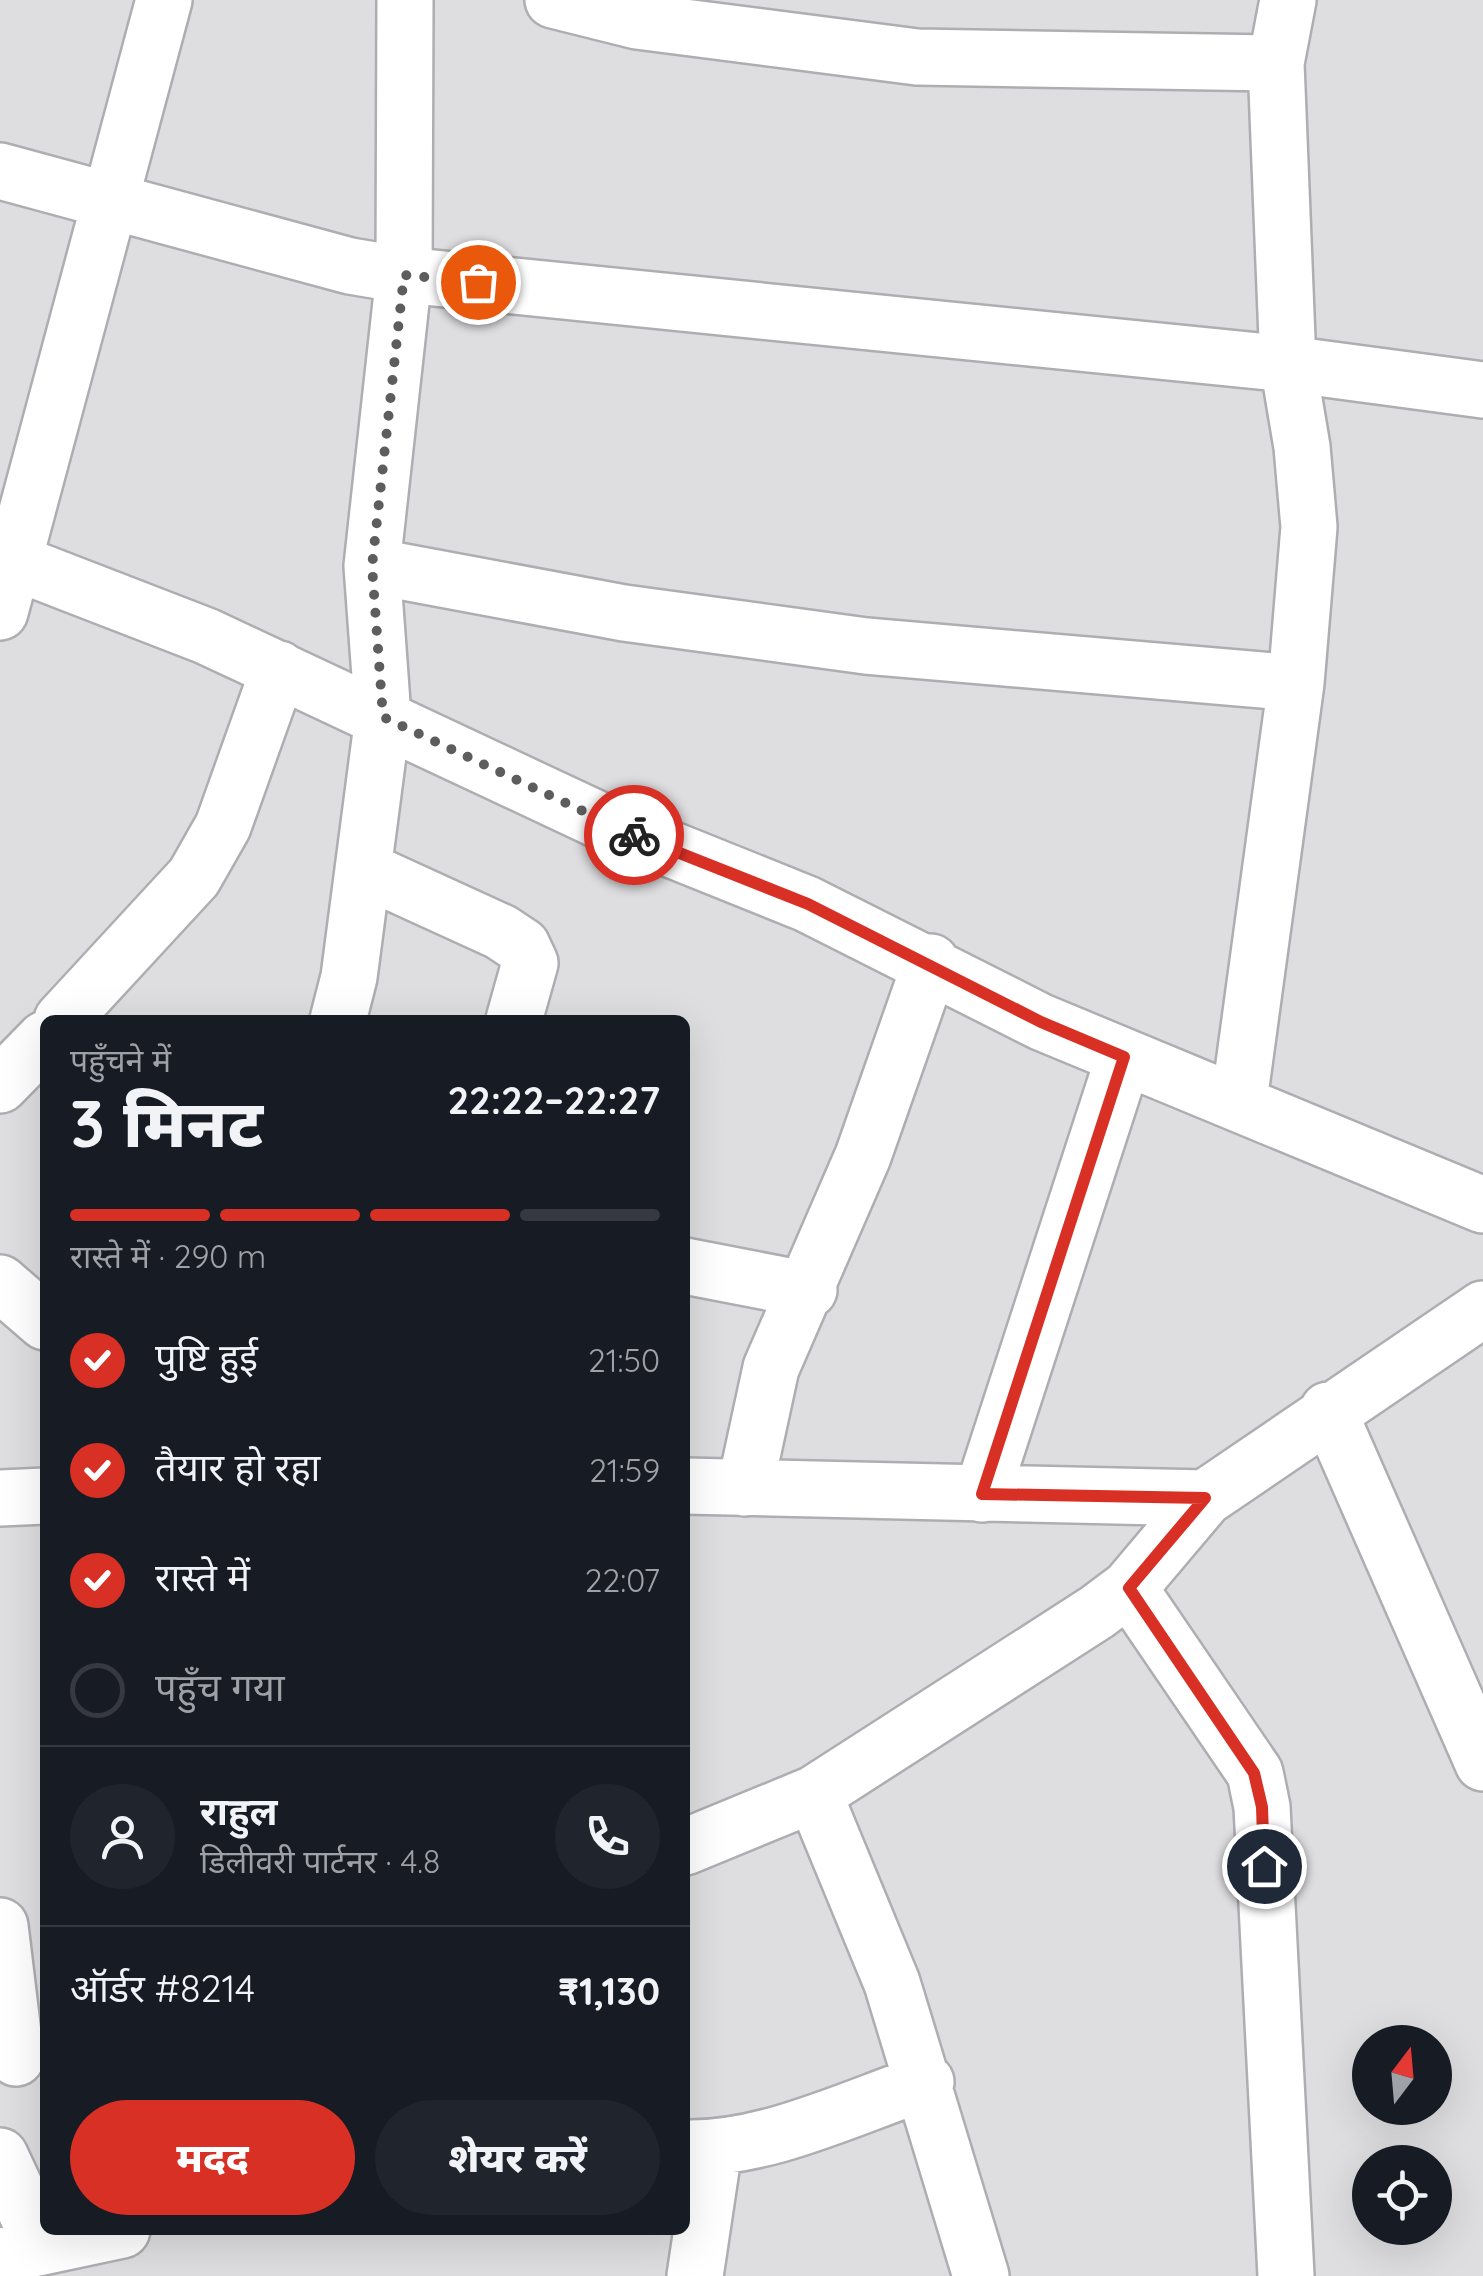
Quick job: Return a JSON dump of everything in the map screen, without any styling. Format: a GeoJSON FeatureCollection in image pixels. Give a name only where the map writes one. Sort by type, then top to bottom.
{"type":"FeatureCollection","features":[{"type":"Feature","properties":{"kind":"street"},"geometry":{"type":"LineString","coordinates":[[164,0],[112,202],[20,455],[4,591],[280,669],[603,822],[808,904],[930,962],[1041,1022],[1483,1205]]}},
{"type":"Feature","properties":{"kind":"street"},"geometry":{"type":"LineString","coordinates":[[339,1015],[349,977],[383,717],[372,566],[404,275],[406,0]]}},
{"type":"Feature","properties":{"kind":"street"},"geometry":{"type":"LineString","coordinates":[[552,0],[638,21],[917,57],[1276,63]]}},
{"type":"Feature","properties":{"kind":"street"},"geometry":{"type":"LineString","coordinates":[[1239,1101],[1296,683],[1309,527],[1302,447],[1288,364],[1276,63],[1288,0]]}},
{"type":"Feature","properties":{"kind":"street"},"geometry":{"type":"LineString","coordinates":[[0,171],[350,266],[404,275],[1288,364],[1483,390]]}},
{"type":"Feature","properties":{"kind":"street"},"geometry":{"type":"LineString","coordinates":[[372,566],[624,613],[848,643],[1296,683]]}},
{"type":"Feature","properties":{"kind":"street"},"geometry":{"type":"LineString","coordinates":[[67,1015],[194,877],[223,826],[280,669]]}},
{"type":"Feature","properties":{"kind":"street"},"geometry":{"type":"LineString","coordinates":[[363,868],[502,932],[522,946],[530,962],[515,1015]]}},
{"type":"Feature","properties":{"kind":"street"},"geometry":{"type":"LineString","coordinates":[[745,1488],[772,1368],[863,1156],[930,962]]}},
{"type":"Feature","properties":{"kind":"street"},"geometry":{"type":"LineString","coordinates":[[0,1086],[40,1044]]}},
{"type":"Feature","properties":{"kind":"street"},"geometry":{"type":"LineString","coordinates":[[982,1494],[1124,1057]]}},
{"type":"Feature","properties":{"kind":"street"},"geometry":{"type":"LineString","coordinates":[[690,1267],[808,1290]]}},
{"type":"Feature","properties":{"kind":"street"},"geometry":{"type":"LineString","coordinates":[[0,1284],[40,1318]]}},
{"type":"Feature","properties":{"kind":"street"},"geometry":{"type":"LineString","coordinates":[[690,1845],[814,1794],[1129,1588],[1205,1498],[1228,1486],[1328,1410],[1483,1309]]}},
{"type":"Feature","properties":{"kind":"street"},"geometry":{"type":"LineString","coordinates":[[1328,1410],[1483,1763]]}},
{"type":"Feature","properties":{"kind":"street"},"geometry":{"type":"LineString","coordinates":[[690,1486],[1205,1498]]}},
{"type":"Feature","properties":{"kind":"street"},"geometry":{"type":"LineString","coordinates":[[0,1498],[40,1496]]}},
{"type":"Feature","properties":{"kind":"street"},"geometry":{"type":"LineString","coordinates":[[1129,1588],[1254,1773],[1262,1807],[1286,2276]]}},
{"type":"Feature","properties":{"kind":"street"},"geometry":{"type":"LineString","coordinates":[[814,1794],[892,1983],[926,2082],[981,2276]]}},
{"type":"Feature","properties":{"kind":"street"},"geometry":{"type":"LineString","coordinates":[[0,1926],[21,2055]]}},
{"type":"Feature","properties":{"kind":"street"},"geometry":{"type":"LineString","coordinates":[[695,2276],[699,2149],[926,2082]]}},
{"type":"Feature","properties":{"kind":"street"},"geometry":{"type":"LineString","coordinates":[[0,2156],[21,2251],[98,2235]]}},
{"type":"Feature","properties":{"kind":"way so far"},"geometry":{"type":"LineString","coordinates":[[478,282],[404,275],[372,566],[383,717],[634,835]]}},
{"type":"Feature","properties":{"kind":"route"},"geometry":{"type":"LineString","coordinates":[[634,835],[808,904],[930,962],[1041,1022],[1124,1057],[982,1494],[1205,1498],[1129,1588],[1254,1773],[1262,1807],[1264,1866]]}}]}
